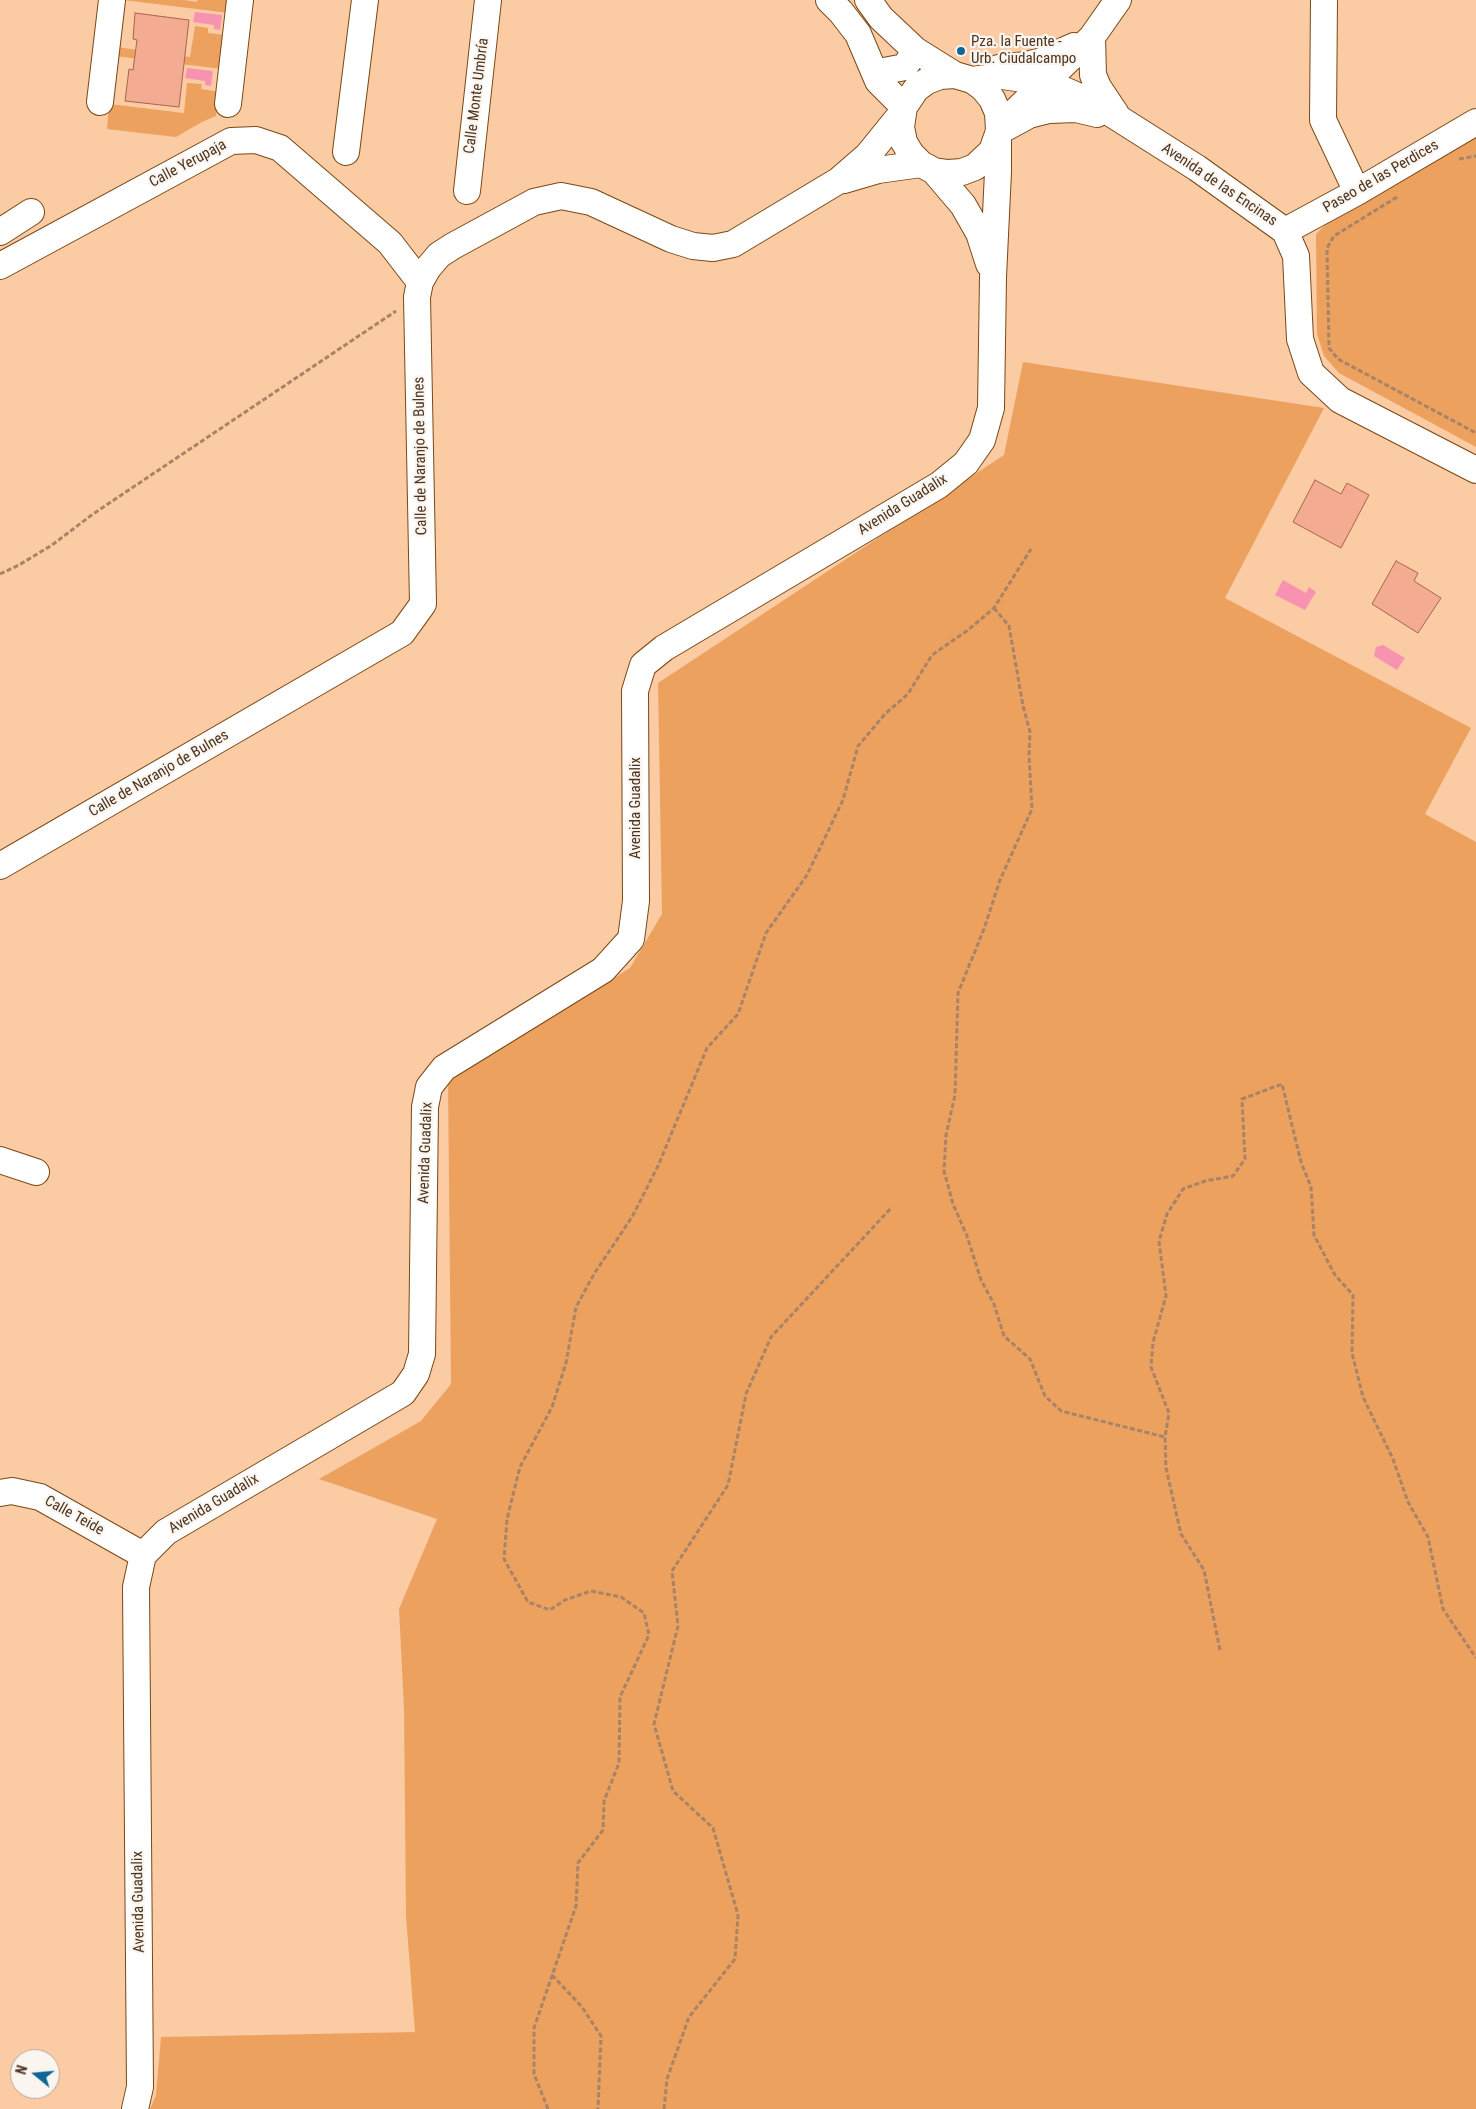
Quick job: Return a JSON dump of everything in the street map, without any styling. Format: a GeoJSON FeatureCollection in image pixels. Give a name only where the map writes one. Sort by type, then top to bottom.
{"type":"FeatureCollection","features":[{"type":"Feature","properties":{"kind":"street"},"geometry":{"type":"LineString","coordinates":[[100,102],[112,0]]}},
{"type":"Feature","properties":{"kind":"street"},"geometry":{"type":"LineString","coordinates":[[228,104],[240,0]]}},
{"type":"Feature","properties":{"kind":"street"},"geometry":{"type":"LineString","coordinates":[[346,152],[366,0]]}},
{"type":"Feature","properties":{"kind":"street","name":"Calle Monte Umbría"},"geometry":{"type":"LineString","coordinates":[[466,191],[488,0]]}},
{"type":"Feature","properties":{"kind":"street"},"geometry":{"type":"LineString","coordinates":[[829,0],[858,34],[878,81],[905,107]]}},
{"type":"Feature","properties":{"kind":"street"},"geometry":{"type":"LineString","coordinates":[[846,0],[864,25],[887,82],[905,107],[901,128],[904,142],[911,154],[928,168]]}},
{"type":"Feature","properties":{"kind":"street"},"geometry":{"type":"LineString","coordinates":[[838,181],[878,170],[928,168],[948,174],[962,172],[975,167],[992,151],[999,131],[998,113],[992,99],[983,88],[915,50],[881,18],[868,0]]}},
{"type":"Feature","properties":{"kind":"street"},"geometry":{"type":"LineString","coordinates":[[999,131],[1092,37],[1118,0]]}},
{"type":"Feature","properties":{"kind":"street"},"geometry":{"type":"LineString","coordinates":[[1324,0],[1323,120],[1357,192]]}},
{"type":"Feature","properties":{"kind":"street"},"geometry":{"type":"LineString","coordinates":[[418,290],[428,268],[439,255],[534,202],[561,196],[591,202],[671,239],[693,246],[712,248],[733,244],[838,181],[868,155],[905,107],[916,89],[927,80],[940,76],[963,77],[996,68],[1039,62],[1092,37]]}},
{"type":"Feature","properties":{"kind":"street","name":"Avenida de las Encinas"},"geometry":{"type":"LineString","coordinates":[[1092,37],[1093,75],[1098,87],[1119,119]]}},
{"type":"Feature","properties":{"kind":"street"},"geometry":{"type":"LineString","coordinates":[[884,71],[905,67],[915,50]]}},
{"type":"Feature","properties":{"kind":"street","name":"Avenida de las Encinas"},"geometry":{"type":"LineString","coordinates":[[963,77],[1002,76],[1044,84],[1064,90],[1096,104],[1197,168],[1285,230],[1296,256],[1300,339],[1311,373],[1340,400],[1476,470]]}},
{"type":"Feature","properties":{"kind":"street","name":"Avenida de las Encinas"},"geometry":{"type":"LineString","coordinates":[[999,131],[1030,115],[1049,110],[1076,109],[1119,119]]}},
{"type":"Feature","properties":{"kind":"street","name":"Paseo de las Perdices"},"geometry":{"type":"LineString","coordinates":[[1285,230],[1357,192],[1476,122]]}},
{"type":"Feature","properties":{"kind":"street","name":"Avenida Guadalix"},"geometry":{"type":"LineString","coordinates":[[135,2109],[140,2086],[136,1587],[143,1555],[166,1532],[403,1393],[416,1374],[422,1354],[425,1107],[430,1086],[444,1068],[603,970],[631,939],[636,901],[635,691],[643,665],[664,648],[939,485],[966,463],[982,440],[991,408],[993,277],[999,131]]}},
{"type":"Feature","properties":{"kind":"street","name":"Calle Yerupaja"},"geometry":{"type":"LineString","coordinates":[[0,266],[231,141],[256,140],[280,148],[390,243],[418,290]]}},
{"type":"Feature","properties":{"kind":"street","name":"Avenida Guadalix"},"geometry":{"type":"LineString","coordinates":[[928,168],[963,205],[979,233],[993,277]]}},
{"type":"Feature","properties":{"kind":"street"},"geometry":{"type":"LineString","coordinates":[[0,232],[31,212]]}},
{"type":"Feature","properties":{"kind":"street","name":"Calle Yerupaja"},"geometry":{"type":"LineString","coordinates":[[390,243],[439,255]]}},
{"type":"Feature","properties":{"kind":"street","name":"Calle de Naranjo de Bulnes"},"geometry":{"type":"LineString","coordinates":[[0,866],[402,633],[423,604],[418,290]]}},
{"type":"Feature","properties":{"kind":"street"},"geometry":{"type":"LineString","coordinates":[[0,1160],[36,1172]]}},
{"type":"Feature","properties":{"kind":"street","name":"Calle Teide"},"geometry":{"type":"LineString","coordinates":[[0,1493],[12,1492],[40,1497],[143,1555]]}},
{"type":"Feature","properties":{"kind":"path"},"geometry":{"type":"LineString","coordinates":[[1458,159],[1476,156]]}},
{"type":"Feature","properties":{"kind":"path"},"geometry":{"type":"LineString","coordinates":[[1400,195],[1334,236],[1327,248],[1328,348],[1338,359],[1476,433]]}},
{"type":"Feature","properties":{"kind":"path"},"geometry":{"type":"LineString","coordinates":[[0,574],[19,565],[52,544],[418,290]]}},
{"type":"Feature","properties":{"kind":"path"},"geometry":{"type":"LineString","coordinates":[[548,2109],[534,2074],[534,2028],[576,1906],[578,1863],[603,1830],[604,1801],[619,1763],[620,1697],[649,1635],[644,1613],[621,1598],[590,1591],[565,1600],[550,1610],[528,1602],[504,1559],[507,1519],[520,1467],[552,1407],[566,1363],[576,1307],[594,1274],[632,1217],[658,1166],[707,1048],[738,1014],[766,933],[807,875],[843,800],[858,746],[885,714],[908,694],[932,654],[968,630],[994,608],[1031,549]]}},
{"type":"Feature","properties":{"kind":"path"},"geometry":{"type":"LineString","coordinates":[[994,608],[1009,626],[1023,706],[1030,732],[1029,755],[1032,808],[1000,880],[984,930],[958,993],[955,1095],[946,1135],[944,1171],[952,1204],[967,1236],[981,1280],[994,1304],[1004,1336],[1030,1359],[1045,1396],[1061,1411],[1165,1437]]}},
{"type":"Feature","properties":{"kind":"path"},"geometry":{"type":"LineString","coordinates":[[1220,1650],[1204,1570],[1181,1534],[1166,1468],[1165,1437],[1170,1413],[1151,1367],[1153,1342],[1166,1296],[1159,1241],[1167,1214],[1183,1189],[1233,1176],[1245,1159],[1242,1099],[1282,1084],[1300,1162],[1312,1186],[1314,1235],[1335,1275],[1353,1295],[1352,1353],[1363,1397],[1393,1459],[1408,1502],[1428,1537],[1443,1609],[1476,1658]]}},
{"type":"Feature","properties":{"kind":"path"},"geometry":{"type":"LineString","coordinates":[[664,2109],[666,2079],[689,2017],[735,1959],[738,1914],[713,1828],[673,1790],[654,1724],[678,1626],[672,1571],[728,1485],[746,1394],[771,1337],[892,1207]]}},
{"type":"Feature","properties":{"kind":"path"},"geometry":{"type":"LineString","coordinates":[[552,1975],[582,2007],[601,2036],[598,2109]]}},
{"type":"Feature","properties":{"kind":"shaded area"},"geometry":{"type":"Polygon","coordinates":[[[123,0],[184,0],[197,2],[197,0],[230,0],[229,13],[123,0]]]}},
{"type":"Feature","properties":{"kind":"shaded area"},"geometry":{"type":"Polygon","coordinates":[[[195,12],[222,15],[220,30],[214,29],[214,25],[193,22],[195,12]]]}},
{"type":"Feature","properties":{"kind":"shaded area"},"geometry":{"type":"Polygon","coordinates":[[[195,26],[208,28],[208,33],[226,35],[222,69],[115,56],[116,47],[190,57],[195,26]]]}},
{"type":"Feature","properties":{"kind":"shaded area"},"geometry":{"type":"Polygon","coordinates":[[[187,68],[213,71],[211,86],[205,85],[205,81],[185,78],[187,68]]]}},
{"type":"Feature","properties":{"kind":"shaded area"},"geometry":{"type":"Polygon","coordinates":[[[187,83],[202,84],[201,89],[219,92],[216,116],[176,137],[107,129],[109,104],[184,113],[187,83]]]}},
{"type":"Feature","properties":{"kind":"shaded area"},"geometry":{"type":"Polygon","coordinates":[[[1476,136],[1476,447],[1339,373],[1324,356],[1317,334],[1316,234],[1330,220],[1476,136]]]}},
{"type":"Feature","properties":{"kind":"shaded area"},"geometry":{"type":"Polygon","coordinates":[[[1023,362],[1324,408],[1225,598],[1471,728],[1425,814],[1476,842],[1476,2109],[150,2109],[156,2095],[161,2037],[415,2032],[406,1916],[404,1708],[399,1609],[437,1519],[319,1479],[421,1421],[451,1384],[448,1081],[630,968],[662,914],[658,683],[1004,455],[1023,362]]]}},
{"type":"Feature","properties":{"kind":"shaded area"},"geometry":{"type":"Polygon","coordinates":[[[1283,580],[1306,593],[1309,587],[1316,592],[1305,610],[1275,595],[1283,580]]]}},
{"type":"Feature","properties":{"kind":"shaded area"},"geometry":{"type":"Polygon","coordinates":[[[1383,645],[1405,658],[1397,670],[1374,656],[1376,647],[1383,645]]]}},
{"type":"Feature","properties":{"kind":"building"},"geometry":{"type":"Polygon","coordinates":[[[135,13],[189,20],[179,107],[125,101],[129,69],[133,70],[137,40],[133,39],[135,13]]]}},
{"type":"Feature","properties":{"kind":"building"},"geometry":{"type":"Polygon","coordinates":[[[1315,480],[1341,494],[1347,483],[1369,495],[1341,548],[1293,522],[1315,480]]]}},
{"type":"Feature","properties":{"kind":"building"},"geometry":{"type":"Polygon","coordinates":[[[1396,561],[1418,573],[1414,581],[1441,598],[1418,633],[1372,604],[1396,561]]]}},
{"type":"Feature","properties":{"kind":"place","name":"Pza. la Fuente - Urb. Ciudalcampo"},"geometry":{"type":"Point","coordinates":[961,51]}}]}
